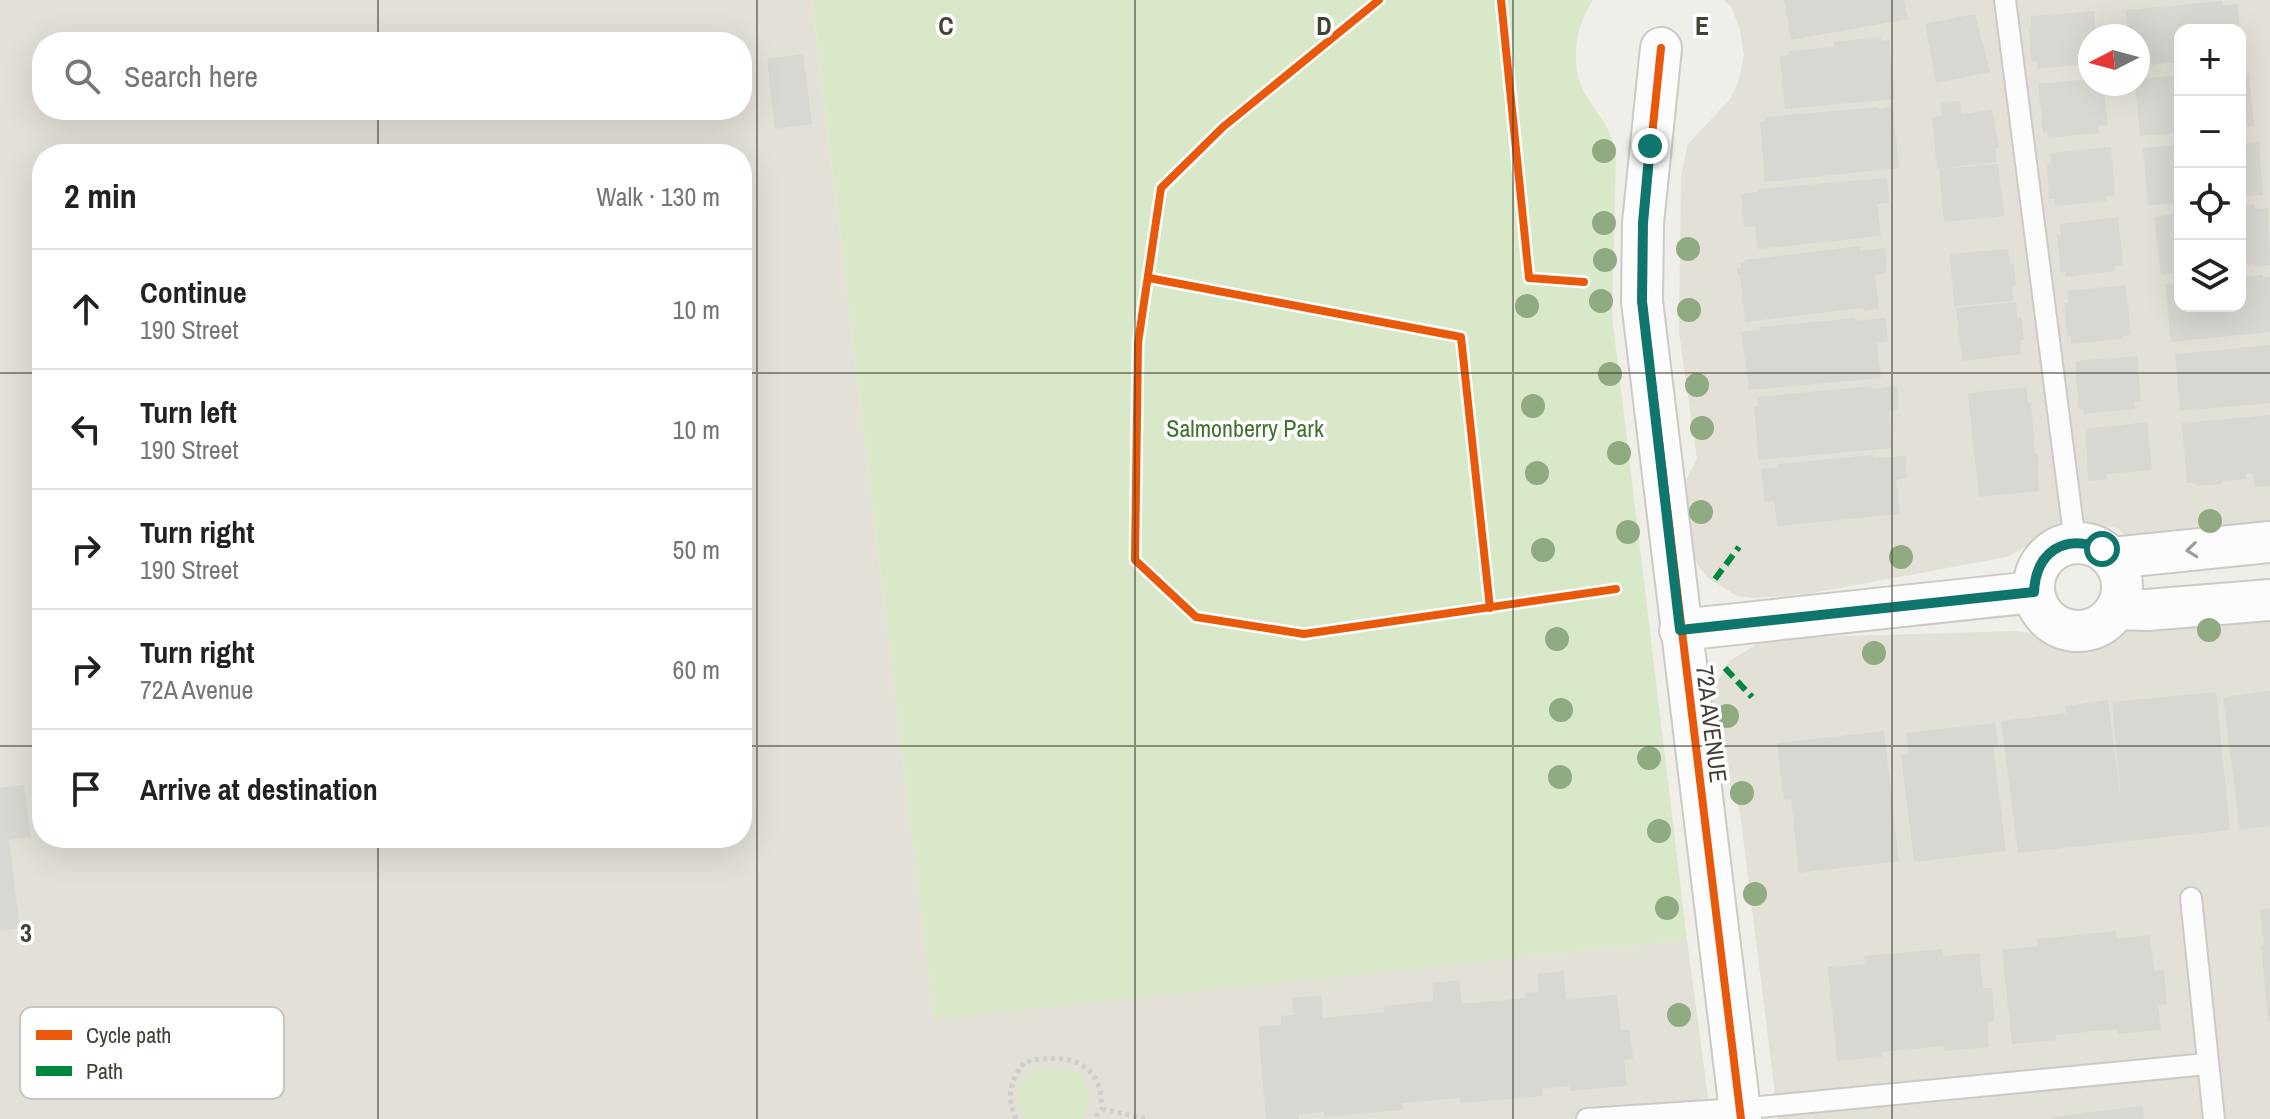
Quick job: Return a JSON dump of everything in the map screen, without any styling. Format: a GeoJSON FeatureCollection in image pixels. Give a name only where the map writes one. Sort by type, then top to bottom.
{"type":"FeatureCollection","features":[{"type":"Feature","properties":{"kind":"street","name":"72A AVENUE"},"geometry":{"type":"LineString","coordinates":[[1661,48],[1643,223],[1642,301],[1740,1114]]}},
{"type":"Feature","properties":{"kind":"street"},"geometry":{"type":"LineString","coordinates":[[2075,542],[2089,544],[2112,558],[2123,583],[2117,609],[2108,620],[2097,628],[2083,632],[2069,631],[2045,618],[2034,592],[2038,569],[2044,559],[2063,545],[2075,542]]}},
{"type":"Feature","properties":{"kind":"street"},"geometry":{"type":"LineString","coordinates":[[2112,558],[2270,542]]}},
{"type":"Feature","properties":{"kind":"street"},"geometry":{"type":"LineString","coordinates":[[1680,630],[2034,592]]}},
{"type":"Feature","properties":{"kind":"street"},"geometry":{"type":"LineString","coordinates":[[2117,609],[2147,610],[2270,600]]}},
{"type":"Feature","properties":{"kind":"lane"},"geometry":{"type":"LineString","coordinates":[[2005,0],[2075,542]]}},
{"type":"Feature","properties":{"kind":"lane"},"geometry":{"type":"LineString","coordinates":[[2191,898],[2214,1119]]}},
{"type":"Feature","properties":{"kind":"lane"},"geometry":{"type":"LineString","coordinates":[[1587,1119],[1740,1114],[2207,1064]]}},
{"type":"Feature","properties":{"kind":"path"},"geometry":{"type":"LineString","coordinates":[[1016,1119],[1010,1106],[1013,1076],[1025,1062],[1042,1058],[1064,1058],[1082,1064],[1098,1083],[1102,1109],[1094,1119]]}},
{"type":"Feature","properties":{"kind":"path"},"geometry":{"type":"LineString","coordinates":[[1102,1109],[1147,1119]]}},
{"type":"Feature","properties":{"kind":"shaded area"},"geometry":{"type":"Polygon","coordinates":[[[0,0],[812,0],[934,1018],[1687,940],[1711,1119],[0,1119],[0,0]]]}},
{"type":"Feature","properties":{"kind":"shaded area"},"geometry":{"type":"Polygon","coordinates":[[[1724,0],[2270,0],[2270,531],[2147,540],[2128,536],[2114,527],[2038,534],[2030,544],[2007,557],[1807,594],[1755,598],[1737,596],[1707,577],[1695,561],[1689,539],[1683,486],[1697,459],[1679,332],[1681,175],[1688,144],[1731,98],[1739,80],[1744,55],[1732,8],[1724,0]]]}},
{"type":"Feature","properties":{"kind":"shaded area"},"geometry":{"type":"Polygon","coordinates":[[[2270,614],[2270,1119],[1778,1119],[1740,812],[1715,751],[1711,705],[1715,687],[1728,662],[1757,644],[1813,637],[2017,631],[2075,646],[2091,645],[2130,628],[2270,614]]]}},
{"type":"Feature","properties":{"kind":"green space","name":"Salmonberry Park"},"geometry":{"type":"Polygon","coordinates":[[[812,0],[1593,0],[1578,35],[1576,61],[1581,86],[1608,130],[1616,154],[1612,315],[1687,940],[934,1019],[812,0]]]}},
{"type":"Feature","properties":{"kind":"green space"},"geometry":{"type":"Polygon","coordinates":[[[1054,1068],[1082,1074],[1089,1093],[1085,1116],[1079,1119],[1027,1119],[1017,1106],[1020,1083],[1033,1070],[1054,1068]]]}},
{"type":"Feature","properties":{"kind":"building"},"geometry":{"type":"Polygon","coordinates":[[[1784,0],[1904,0],[1908,19],[1791,40],[1784,0]]]}},
{"type":"Feature","properties":{"kind":"building"},"geometry":{"type":"Polygon","coordinates":[[[2222,1],[2223,5],[2238,4],[2240,24],[2174,24],[2174,63],[2150,65],[2150,24],[2127,24],[2126,10],[2222,1]]]}},
{"type":"Feature","properties":{"kind":"building"},"geometry":{"type":"Polygon","coordinates":[[[2094,11],[2095,24],[2078,24],[2078,65],[2037,69],[2037,61],[2031,62],[2031,16],[2094,11]]]}},
{"type":"Feature","properties":{"kind":"building"},"geometry":{"type":"Polygon","coordinates":[[[1975,14],[1990,72],[1936,83],[1925,24],[1975,14]]]}},
{"type":"Feature","properties":{"kind":"building"},"geometry":{"type":"Polygon","coordinates":[[[1881,37],[1882,41],[1889,40],[1895,99],[1785,109],[1780,56],[1789,55],[1789,51],[1834,47],[1834,42],[1881,37]]]}},
{"type":"Feature","properties":{"kind":"building"},"geometry":{"type":"Polygon","coordinates":[[[803,54],[812,124],[775,129],[767,59],[803,54]]]}},
{"type":"Feature","properties":{"kind":"building"},"geometry":{"type":"Polygon","coordinates":[[[2246,73],[2249,73],[2254,126],[2246,127],[2246,73]]]}},
{"type":"Feature","properties":{"kind":"building"},"geometry":{"type":"Polygon","coordinates":[[[2174,76],[2174,133],[2140,136],[2136,96],[2150,96],[2150,78],[2174,76]]]}},
{"type":"Feature","properties":{"kind":"building"},"geometry":{"type":"Polygon","coordinates":[[[2078,80],[2078,96],[2104,96],[2108,125],[2098,126],[2099,133],[2048,138],[2047,131],[2043,132],[2038,84],[2078,80]]]}},
{"type":"Feature","properties":{"kind":"building"},"geometry":{"type":"Polygon","coordinates":[[[1960,101],[1961,114],[1992,110],[1999,148],[1995,148],[1997,162],[1937,169],[1932,117],[1942,116],[1941,103],[1960,101]]]}},
{"type":"Feature","properties":{"kind":"building"},"geometry":{"type":"Polygon","coordinates":[[[1893,107],[1899,168],[1765,182],[1760,122],[1765,121],[1765,117],[1893,107]]]}},
{"type":"Feature","properties":{"kind":"building"},"geometry":{"type":"Polygon","coordinates":[[[2259,142],[2263,195],[2246,196],[2246,143],[2259,142]]]}},
{"type":"Feature","properties":{"kind":"building"},"geometry":{"type":"Polygon","coordinates":[[[2174,145],[2174,203],[2148,205],[2143,148],[2174,145]]]}},
{"type":"Feature","properties":{"kind":"building"},"geometry":{"type":"Polygon","coordinates":[[[2111,147],[2115,195],[2106,196],[2107,201],[2055,206],[2054,199],[2049,199],[2047,165],[2051,164],[2050,153],[2111,147]]]}},
{"type":"Feature","properties":{"kind":"building"},"geometry":{"type":"Polygon","coordinates":[[[1998,164],[2004,216],[1944,222],[1939,169],[1998,164]]]}},
{"type":"Feature","properties":{"kind":"building"},"geometry":{"type":"Polygon","coordinates":[[[1887,178],[1889,203],[1877,204],[1881,236],[1758,249],[1755,226],[1744,227],[1741,194],[1758,192],[1758,189],[1887,178]]]}},
{"type":"Feature","properties":{"kind":"building"},"geometry":{"type":"Polygon","coordinates":[[[2254,204],[2255,209],[2268,208],[2270,265],[2246,265],[2246,205],[2254,204]]]}},
{"type":"Feature","properties":{"kind":"building"},"geometry":{"type":"Polygon","coordinates":[[[2174,214],[2174,274],[2161,275],[2154,217],[2174,214]]]}},
{"type":"Feature","properties":{"kind":"building"},"geometry":{"type":"Polygon","coordinates":[[[2118,217],[2123,265],[2115,266],[2115,271],[2065,277],[2065,272],[2061,273],[2057,235],[2061,235],[2060,224],[2118,217]]]}},
{"type":"Feature","properties":{"kind":"building"},"geometry":{"type":"Polygon","coordinates":[[[1860,246],[1860,251],[1885,248],[1887,273],[1875,275],[1879,309],[1863,311],[1863,308],[1745,322],[1740,275],[1737,275],[1737,268],[1741,268],[1740,263],[1744,260],[1860,246]]]}},
{"type":"Feature","properties":{"kind":"building"},"geometry":{"type":"Polygon","coordinates":[[[2008,249],[2010,264],[2014,263],[2014,301],[1954,306],[1950,254],[2008,249]]]}},
{"type":"Feature","properties":{"kind":"building"},"geometry":{"type":"Polygon","coordinates":[[[2246,276],[2270,277],[2270,332],[2171,342],[2165,284],[2174,283],[2174,312],[2246,312],[2246,276]]]}},
{"type":"Feature","properties":{"kind":"building"},"geometry":{"type":"Polygon","coordinates":[[[2126,285],[2131,335],[2123,336],[2123,339],[2071,344],[2071,336],[2067,336],[2064,303],[2068,303],[2067,291],[2126,285]]]}},
{"type":"Feature","properties":{"kind":"building"},"geometry":{"type":"Polygon","coordinates":[[[2016,302],[2024,340],[2020,340],[2021,354],[1962,361],[1956,308],[2016,302]]]}},
{"type":"Feature","properties":{"kind":"building"},"geometry":{"type":"Polygon","coordinates":[[[1855,318],[1855,321],[1886,318],[1888,341],[1877,343],[1881,378],[1749,390],[1741,332],[1760,330],[1760,327],[1855,318]]]}},
{"type":"Feature","properties":{"kind":"building"},"geometry":{"type":"Polygon","coordinates":[[[2270,345],[2270,403],[2180,411],[2175,354],[2270,345]]]}},
{"type":"Feature","properties":{"kind":"building"},"geometry":{"type":"Polygon","coordinates":[[[2137,356],[2141,401],[2134,402],[2135,409],[2084,414],[2083,409],[2079,409],[2075,361],[2137,356]]]}},
{"type":"Feature","properties":{"kind":"building"},"geometry":{"type":"Polygon","coordinates":[[[1872,386],[1872,389],[1897,386],[1898,410],[1889,411],[1892,448],[1759,460],[1754,407],[1758,407],[1757,397],[1872,386]]]}},
{"type":"Feature","properties":{"kind":"building"},"geometry":{"type":"Polygon","coordinates":[[[2026,387],[2028,403],[2031,402],[2035,454],[2038,454],[2039,491],[1979,497],[1968,393],[2026,387]]]}},
{"type":"Feature","properties":{"kind":"building"},"geometry":{"type":"Polygon","coordinates":[[[2270,415],[2270,486],[2255,487],[2253,474],[2246,474],[2246,479],[2221,481],[2222,484],[2196,486],[2196,483],[2187,483],[2182,423],[2270,415]]]}},
{"type":"Feature","properties":{"kind":"building"},"geometry":{"type":"Polygon","coordinates":[[[2147,422],[2152,470],[2107,474],[2107,479],[2088,481],[2086,429],[2147,422]]]}},
{"type":"Feature","properties":{"kind":"building"},"geometry":{"type":"Polygon","coordinates":[[[1873,455],[1873,458],[1905,456],[1907,478],[1896,480],[1900,514],[1777,526],[1774,501],[1765,502],[1761,469],[1778,467],[1778,464],[1873,455]]]}},
{"type":"Feature","properties":{"kind":"building"},"geometry":{"type":"Polygon","coordinates":[[[2270,691],[2270,826],[2240,830],[2223,697],[2270,691]]]}},
{"type":"Feature","properties":{"kind":"building"},"geometry":{"type":"Polygon","coordinates":[[[2216,692],[2230,830],[2018,853],[2001,721],[2066,713],[2065,706],[2108,700],[2121,800],[2112,702],[2216,692]]]}},
{"type":"Feature","properties":{"kind":"building"},"geometry":{"type":"Polygon","coordinates":[[[1995,723],[1998,744],[1993,745],[2006,851],[1914,862],[1901,755],[1908,754],[1906,733],[1995,723]]]}},
{"type":"Feature","properties":{"kind":"building"},"geometry":{"type":"Polygon","coordinates":[[[1884,731],[1899,861],[1799,873],[1791,799],[1784,800],[1777,743],[1884,731]]]}},
{"type":"Feature","properties":{"kind":"building"},"geometry":{"type":"Polygon","coordinates":[[[24,785],[31,837],[9,840],[20,928],[0,931],[0,788],[24,785]]]}},
{"type":"Feature","properties":{"kind":"building"},"geometry":{"type":"Polygon","coordinates":[[[2270,908],[2270,1021],[2268,1021],[2260,910],[2270,908]]]}},
{"type":"Feature","properties":{"kind":"building"},"geometry":{"type":"Polygon","coordinates":[[[2116,931],[2117,939],[2150,935],[2154,971],[2164,970],[2167,1004],[2158,1005],[2161,1030],[2117,1034],[2117,1029],[2056,1035],[2056,1040],[2012,1044],[2002,950],[2038,946],[2037,939],[2116,931]]]}},
{"type":"Feature","properties":{"kind":"building"},"geometry":{"type":"Polygon","coordinates":[[[1942,949],[1943,956],[1979,953],[1983,988],[1992,988],[1994,1021],[1987,1022],[1989,1047],[1944,1051],[1944,1046],[1882,1052],[1882,1057],[1837,1061],[1828,967],[1865,964],[1864,956],[1942,949]]]}},
{"type":"Feature","properties":{"kind":"building"},"geometry":{"type":"Polygon","coordinates":[[[1564,971],[1566,999],[1617,995],[1621,1031],[1630,1030],[1633,1059],[1624,1060],[1627,1086],[1569,1091],[1569,1086],[1542,1089],[1542,1096],[1461,1103],[1460,1098],[1402,1103],[1403,1110],[1324,1117],[1324,1112],[1299,1114],[1299,1119],[1266,1119],[1258,1027],[1281,1025],[1281,1016],[1294,1015],[1292,998],[1321,995],[1322,1018],[1384,1012],[1384,1006],[1433,1001],[1432,983],[1459,980],[1462,1004],[1525,998],[1525,993],[1539,992],[1537,974],[1564,971]]]}},
{"type":"Feature","properties":{"kind":"building"},"geometry":{"type":"Polygon","coordinates":[[[2143,1106],[2144,1119],[2052,1117],[2143,1106]]]}},
{"type":"Feature","properties":{"kind":"marked path"},"geometry":{"type":"LineString","coordinates":[[1715,579],[1739,547]]}},
{"type":"Feature","properties":{"kind":"marked path"},"geometry":{"type":"LineString","coordinates":[[1725,668],[1752,697]]}},
{"type":"Feature","properties":{"kind":"cycle path"},"geometry":{"type":"LineString","coordinates":[[1379,0],[1223,127],[1161,188],[1138,343],[1135,560],[1196,617],[1304,634],[1616,589]]}},
{"type":"Feature","properties":{"kind":"cycle path"},"geometry":{"type":"LineString","coordinates":[[1501,0],[1529,278],[1584,282]]}},
{"type":"Feature","properties":{"kind":"cycle path"},"geometry":{"type":"LineString","coordinates":[[1661,48],[1643,223],[1642,301],[1741,1119]]}},
{"type":"Feature","properties":{"kind":"cycle path"},"geometry":{"type":"LineString","coordinates":[[1149,278],[1461,337],[1490,608]]}},
{"type":"Feature","properties":{"kind":"route"},"geometry":{"type":"LineString","coordinates":[[1650,146],[1643,223],[1642,301],[1680,630],[2034,592],[2038,569],[2053,550],[2075,542],[2102,549]]}}]}
